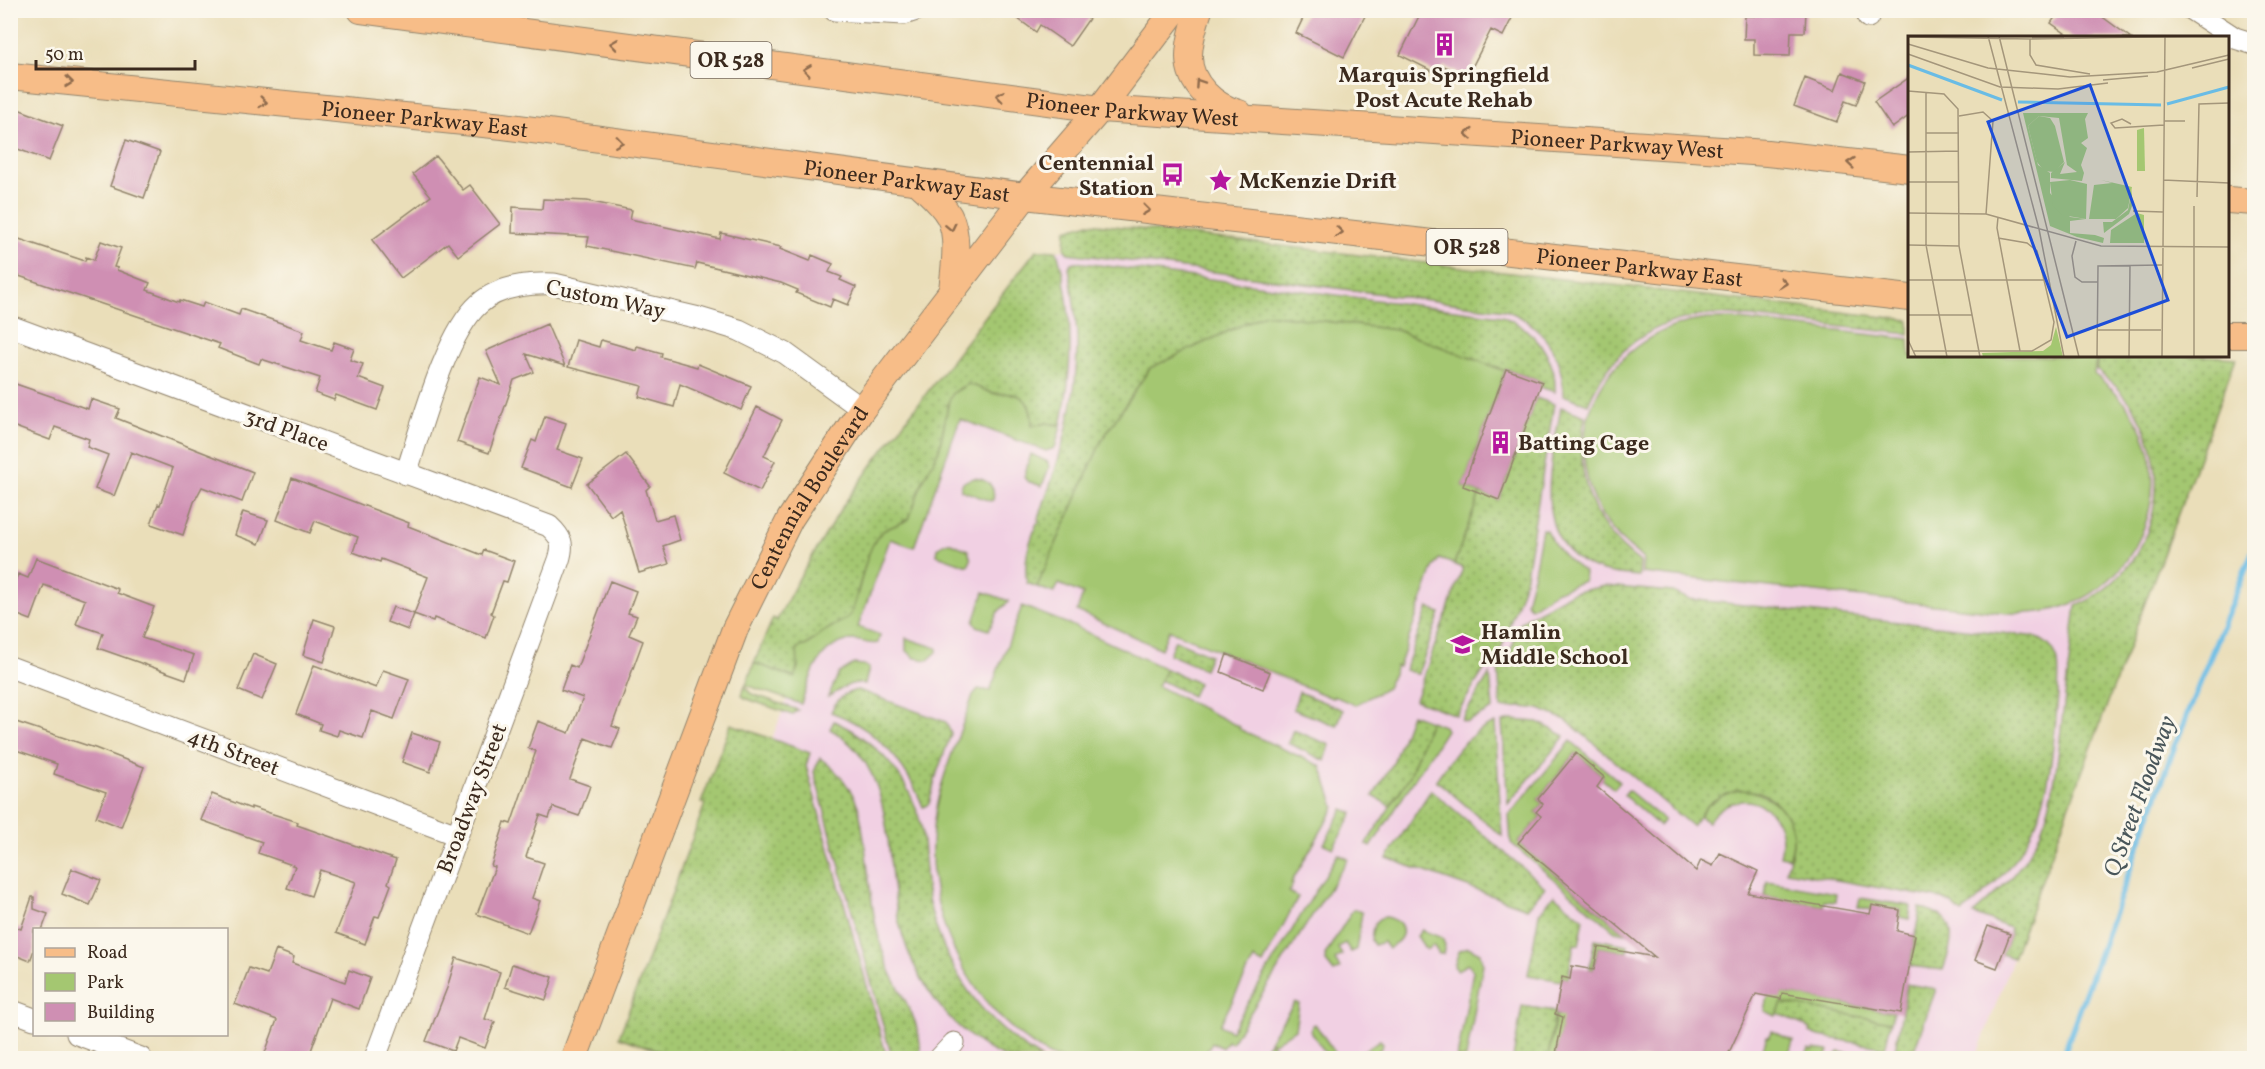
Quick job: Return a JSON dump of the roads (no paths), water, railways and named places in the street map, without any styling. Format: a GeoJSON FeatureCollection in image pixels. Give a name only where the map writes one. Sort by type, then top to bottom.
{"type":"FeatureCollection","features":[{"type":"Feature","properties":{"kind":"main road","name":"Pioneer Parkway West"},"geometry":{"type":"LineString","coordinates":[[361,10],[1100,109],[1767,153],[1908,169]]}},
{"type":"Feature","properties":{"kind":"main road","name":"Centennial Boulevard"},"geometry":{"type":"LineString","coordinates":[[573,1059],[735,629],[790,519],[862,409],[1025,196],[1100,109],[1174,10]]}},
{"type":"Feature","properties":{"kind":"main road"},"geometry":{"type":"LineString","coordinates":[[1199,10],[1192,29],[1189,58],[1194,77],[1210,99],[1227,111],[1265,120]]}},
{"type":"Feature","properties":{"kind":"main road","name":"Pioneer Parkway East"},"geometry":{"type":"LineString","coordinates":[[10,76],[503,126],[1025,196],[1908,298]]}},
{"type":"Feature","properties":{"kind":"main road"},"geometry":{"type":"LineString","coordinates":[[917,181],[939,202],[950,218],[956,251],[952,291]]}},
{"type":"Feature","properties":{"kind":"main road"},"geometry":{"type":"LineString","coordinates":[[2229,200],[2254,202]]}},
{"type":"Feature","properties":{"kind":"main road"},"geometry":{"type":"LineString","coordinates":[[2229,335],[2254,335]]}},
{"type":"Feature","properties":{"kind":"street"},"geometry":{"type":"LineString","coordinates":[[834,10],[904,14],[916,10]]}},
{"type":"Feature","properties":{"kind":"street"},"geometry":{"type":"LineString","coordinates":[[2192,10],[2235,38],[2254,44]]}},
{"type":"Feature","properties":{"kind":"street","name":"Custom Way"},"geometry":{"type":"LineString","coordinates":[[406,474],[457,332],[479,304],[506,289],[533,283],[554,284],[699,318],[739,330],[785,352],[862,409]]}},
{"type":"Feature","properties":{"kind":"street","name":"3rd Place"},"geometry":{"type":"LineString","coordinates":[[10,326],[549,526],[561,536]]}},
{"type":"Feature","properties":{"kind":"street","name":"Broadway Street"},"geometry":{"type":"LineString","coordinates":[[375,1059],[559,560],[563,546],[561,536]]}},
{"type":"Feature","properties":{"kind":"street","name":"4th Street"},"geometry":{"type":"LineString","coordinates":[[10,667],[457,835]]}},
{"type":"Feature","properties":{"kind":"street"},"geometry":{"type":"LineString","coordinates":[[10,1010],[33,1019]]}},
{"type":"Feature","properties":{"kind":"street"},"geometry":{"type":"LineString","coordinates":[[79,1036],[141,1059]]}},
{"type":"Feature","properties":{"kind":"waterway","name":"Q Street Floodway"},"geometry":{"type":"LineString","coordinates":[[2062,1058],[2175,745],[2254,548]]}},
{"type":"Feature","properties":{"kind":"place","name":"Marquis Springfield Post Acute Rehab"},"geometry":{"type":"Point","coordinates":[1444,45]}},
{"type":"Feature","properties":{"kind":"place","name":"Centennial Station"},"geometry":{"type":"Point","coordinates":[1172,175]}},
{"type":"Feature","properties":{"kind":"place","name":"McKenzie Drift"},"geometry":{"type":"Point","coordinates":[1221,180]}},
{"type":"Feature","properties":{"kind":"place","name":"Batting Cage"},"geometry":{"type":"Point","coordinates":[1500,442]}},
{"type":"Feature","properties":{"kind":"place","name":"Hamlin Middle School"},"geometry":{"type":"Point","coordinates":[1463,644]}}]}
